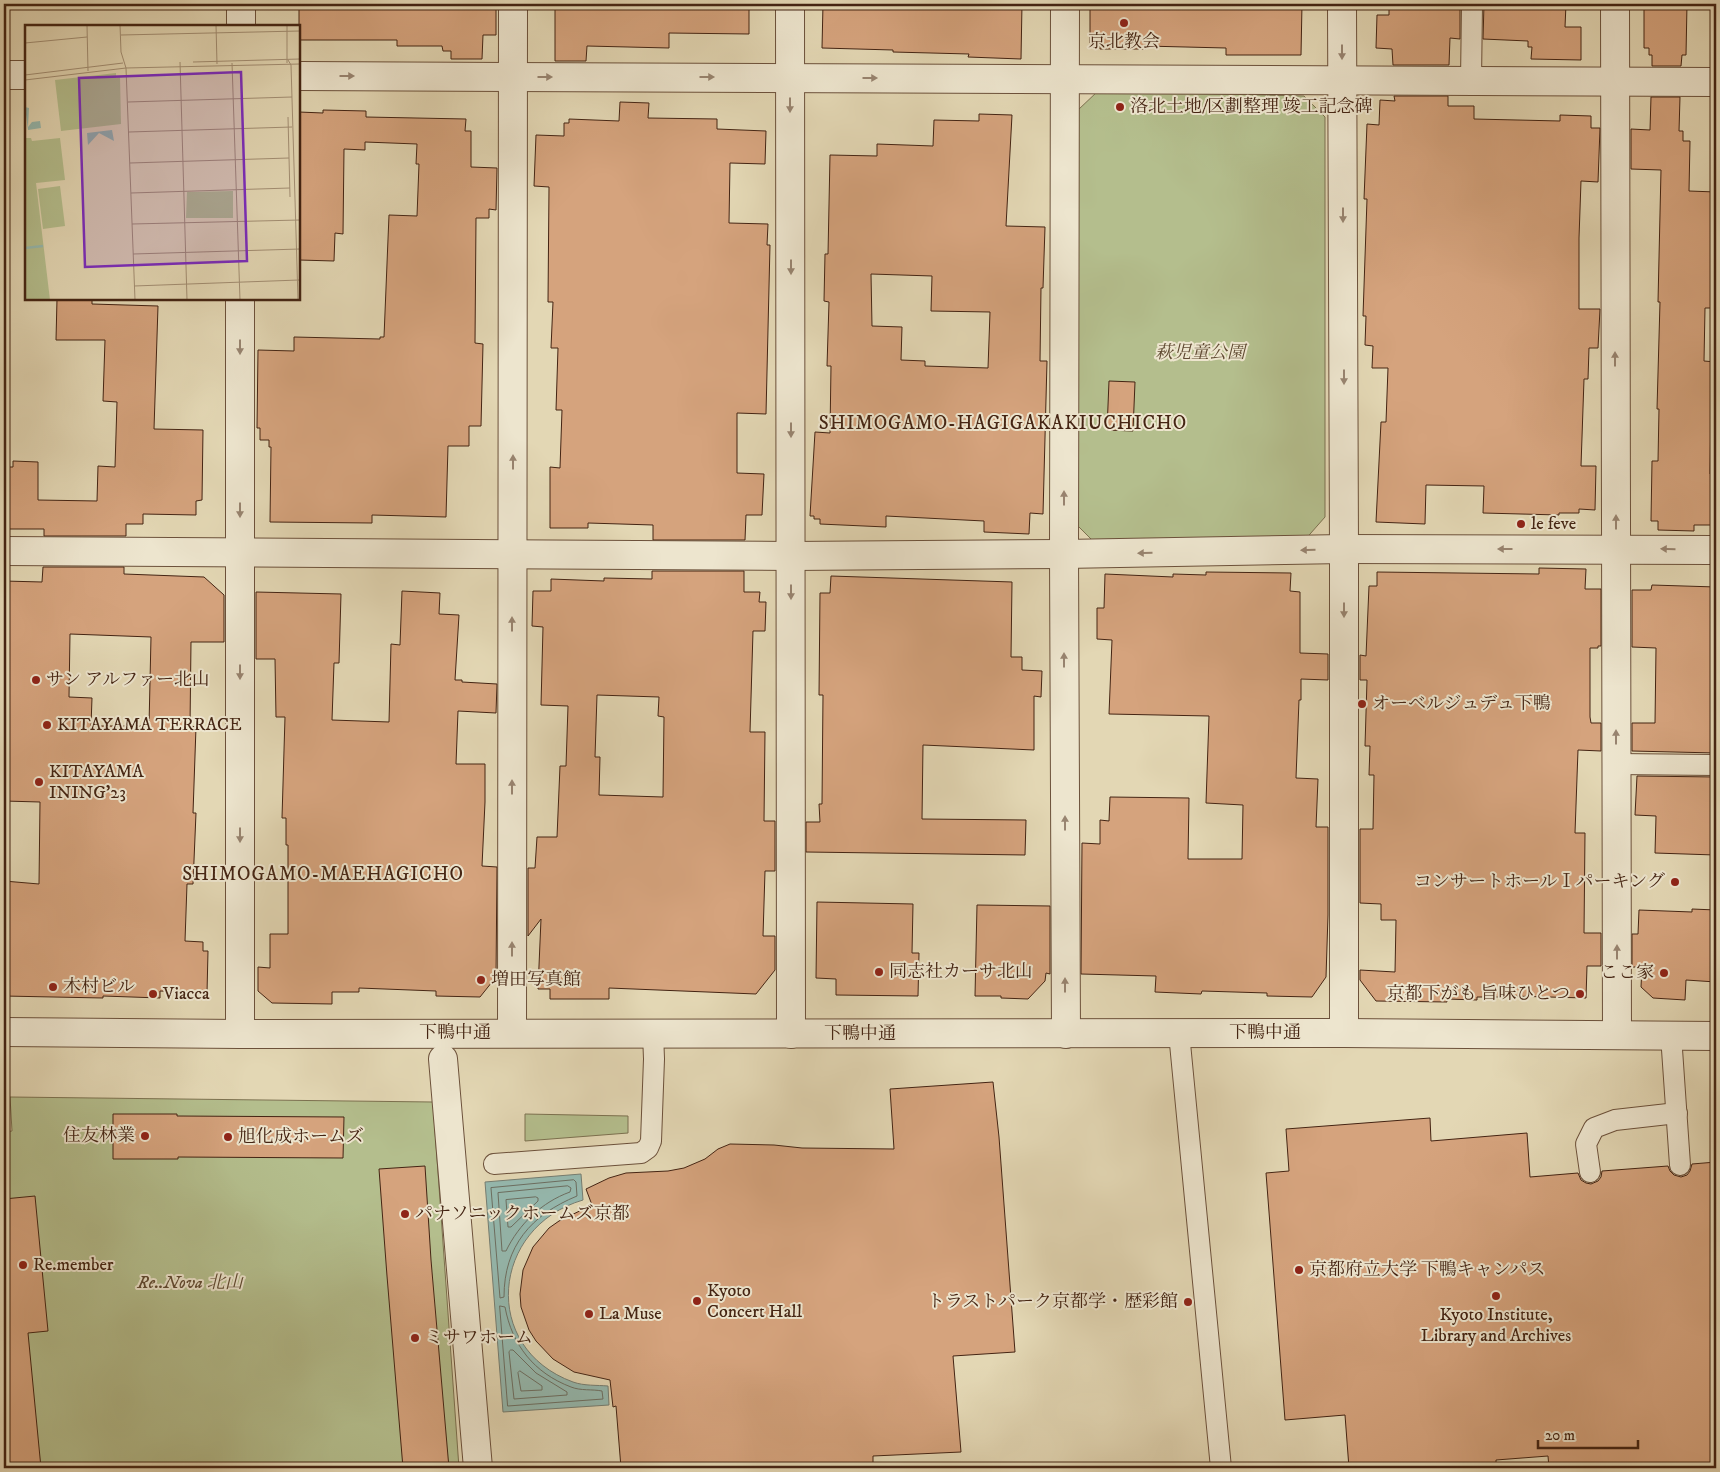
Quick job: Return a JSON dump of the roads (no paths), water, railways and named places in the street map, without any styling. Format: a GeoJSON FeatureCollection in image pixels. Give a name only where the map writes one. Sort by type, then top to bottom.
{"type":"FeatureCollection","features":[{"type":"Feature","properties":{"kind":"street"},"geometry":{"type":"LineString","coordinates":[[240,25],[241,4]]}},
{"type":"Feature","properties":{"kind":"street"},"geometry":{"type":"LineString","coordinates":[[512,1033],[513,4]]}},
{"type":"Feature","properties":{"kind":"street"},"geometry":{"type":"LineString","coordinates":[[790,4],[791,1034]]}},
{"type":"Feature","properties":{"kind":"street"},"geometry":{"type":"LineString","coordinates":[[1066,4],[1064,554],[1066,1034]]}},
{"type":"Feature","properties":{"kind":"street"},"geometry":{"type":"LineString","coordinates":[[1342,4],[1344,1033]]}},
{"type":"Feature","properties":{"kind":"street"},"geometry":{"type":"LineString","coordinates":[[1615,4],[1618,1036]]}},
{"type":"Feature","properties":{"kind":"street"},"geometry":{"type":"LineString","coordinates":[[4,75],[25,75]]}},
{"type":"Feature","properties":{"kind":"street"},"geometry":{"type":"LineString","coordinates":[[300,76],[1716,82]]}},
{"type":"Feature","properties":{"kind":"street"},"geometry":{"type":"LineString","coordinates":[[240,300],[240,1034]]}},
{"type":"Feature","properties":{"kind":"street"},"geometry":{"type":"LineString","coordinates":[[4,551],[791,556],[1344,549],[1616,548],[1716,550]]}},
{"type":"Feature","properties":{"kind":"street","name":"下鴨中通"},"geometry":{"type":"LineString","coordinates":[[4,1032],[240,1034],[1344,1033],[1716,1036]]}},
{"type":"Feature","properties":{"kind":"street"},"geometry":{"type":"LineString","coordinates":[[443,1059],[478,1468]]}},
{"type":"Feature","properties":{"kind":"lane"},"geometry":{"type":"LineString","coordinates":[[1471,81],[1472,4]]}},
{"type":"Feature","properties":{"kind":"lane"},"geometry":{"type":"LineString","coordinates":[[1616,764],[1716,764]]}},
{"type":"Feature","properties":{"kind":"lane"},"geometry":{"type":"LineString","coordinates":[[494,1164],[641,1153],[648,1148],[651,1141],[653,1033]]}},
{"type":"Feature","properties":{"kind":"lane"},"geometry":{"type":"LineString","coordinates":[[1179,1033],[1221,1468]]}},
{"type":"Feature","properties":{"kind":"lane"},"geometry":{"type":"LineString","coordinates":[[1671,1036],[1680,1165]]}},
{"type":"Feature","properties":{"kind":"lane"},"geometry":{"type":"LineString","coordinates":[[1590,1172],[1586,1144],[1594,1128],[1615,1120],[1677,1113]]}},
{"type":"Feature","properties":{"kind":"water"},"geometry":{"type":"Polygon","coordinates":[[[581,1174],[583,1200],[552,1214],[530,1235],[515,1260],[509,1288],[511,1317],[522,1343],[543,1366],[573,1382],[586,1385],[608,1386],[609,1405],[503,1412],[485,1182],[581,1174]]]}},
{"type":"Feature","properties":{"kind":"place","name":"京北教会"},"geometry":{"type":"Point","coordinates":[1124,23]}},
{"type":"Feature","properties":{"kind":"place","name":"洛北土地/区劃整理 竣工記念碑"},"geometry":{"type":"Point","coordinates":[1120,107]}},
{"type":"Feature","properties":{"kind":"place","name":"le feve"},"geometry":{"type":"Point","coordinates":[1521,524]}},
{"type":"Feature","properties":{"kind":"place","name":"サン アルファー北山"},"geometry":{"type":"Point","coordinates":[36,680]}},
{"type":"Feature","properties":{"kind":"place","name":"オーベルジュデュ下鴨"},"geometry":{"type":"Point","coordinates":[1362,704]}},
{"type":"Feature","properties":{"kind":"place","name":"KITAYAMA TERRACE"},"geometry":{"type":"Point","coordinates":[47,725]}},
{"type":"Feature","properties":{"kind":"place","name":"KITAYAMA INING'23"},"geometry":{"type":"Point","coordinates":[39,782]}},
{"type":"Feature","properties":{"kind":"place","name":"コンサートホールⅠパーキング"},"geometry":{"type":"Point","coordinates":[1675,882]}},
{"type":"Feature","properties":{"kind":"place","name":"同志社カーサ北山"},"geometry":{"type":"Point","coordinates":[879,972]}},
{"type":"Feature","properties":{"kind":"place","name":"ここ家"},"geometry":{"type":"Point","coordinates":[1664,973]}},
{"type":"Feature","properties":{"kind":"place","name":"増田写真館"},"geometry":{"type":"Point","coordinates":[481,980]}},
{"type":"Feature","properties":{"kind":"place","name":"木村ビル"},"geometry":{"type":"Point","coordinates":[53,987]}},
{"type":"Feature","properties":{"kind":"place","name":"Viacca"},"geometry":{"type":"Point","coordinates":[153,994]}},
{"type":"Feature","properties":{"kind":"place","name":"京都下がも 旨味ひとつ"},"geometry":{"type":"Point","coordinates":[1580,994]}},
{"type":"Feature","properties":{"kind":"place","name":"住友林業"},"geometry":{"type":"Point","coordinates":[145,1136]}},
{"type":"Feature","properties":{"kind":"place","name":"旭化成ホームズ"},"geometry":{"type":"Point","coordinates":[228,1137]}},
{"type":"Feature","properties":{"kind":"place","name":"パナソニックホームズ京都"},"geometry":{"type":"Point","coordinates":[405,1214]}},
{"type":"Feature","properties":{"kind":"place","name":"Re.member"},"geometry":{"type":"Point","coordinates":[23,1265]}},
{"type":"Feature","properties":{"kind":"place","name":"京都府立大学 下鴨キャンパス"},"geometry":{"type":"Point","coordinates":[1299,1270]}},
{"type":"Feature","properties":{"kind":"place","name":"Kyoto Institute, Library and Archives"},"geometry":{"type":"Point","coordinates":[1496,1296]}},
{"type":"Feature","properties":{"kind":"place","name":"Kyoto Concert Hall"},"geometry":{"type":"Point","coordinates":[697,1301]}},
{"type":"Feature","properties":{"kind":"place","name":"トラストパーク京都学・歴彩館"},"geometry":{"type":"Point","coordinates":[1188,1302]}},
{"type":"Feature","properties":{"kind":"place","name":"La Muse"},"geometry":{"type":"Point","coordinates":[589,1314]}},
{"type":"Feature","properties":{"kind":"place","name":"ミサワホーム"},"geometry":{"type":"Point","coordinates":[415,1338]}},
{"type":"Feature","properties":{"kind":"district","name":"SHIMOGAMO-HAGIGAKAKIUCHICHO"},"geometry":{"type":"Point","coordinates":[1003,423]}},
{"type":"Feature","properties":{"kind":"district","name":"SHIMOGAMO-MAEHAGICHO"},"geometry":{"type":"Point","coordinates":[323,874]}},
{"type":"Feature","properties":{"kind":"park label","name":"萩児童公園"},"geometry":{"type":"Point","coordinates":[1200,353]}},
{"type":"Feature","properties":{"kind":"park label","name":"Re..Nova 北山"},"geometry":{"type":"Point","coordinates":[190,1283]}}]}
